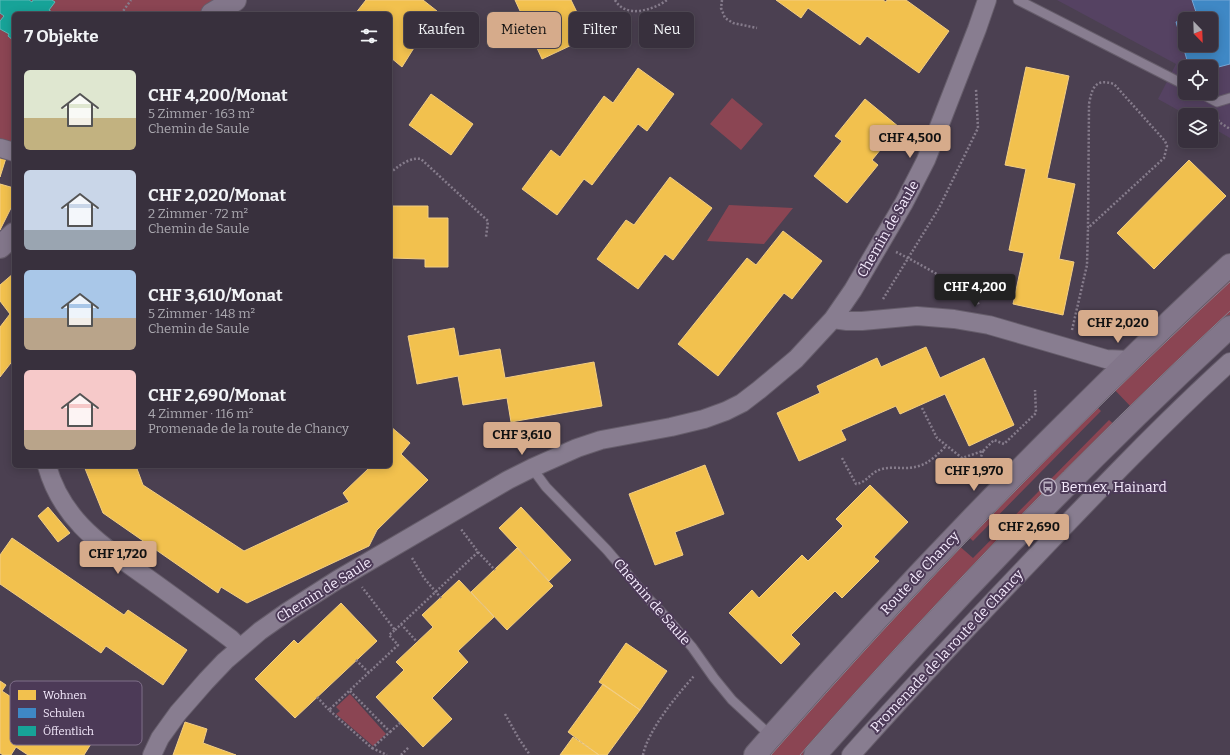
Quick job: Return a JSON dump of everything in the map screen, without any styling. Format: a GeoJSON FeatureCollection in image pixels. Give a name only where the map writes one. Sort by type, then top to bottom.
{"type":"FeatureCollection","features":[{"type":"Feature","properties":{"kind":"main road"},"geometry":{"type":"LineString","coordinates":[[215,12],[235,0]]}},
{"type":"Feature","properties":{"kind":"main road"},"geometry":{"type":"LineString","coordinates":[[0,247],[12,236]]}},
{"type":"Feature","properties":{"kind":"main road","name":"Route de Chancy"},"geometry":{"type":"LineString","coordinates":[[754,755],[956,534],[1130,360],[1230,265]]}},
{"type":"Feature","properties":{"kind":"main road"},"geometry":{"type":"LineString","coordinates":[[815,755],[923,635],[1031,521],[1125,426],[1230,327]]}},
{"type":"Feature","properties":{"kind":"street","name":"Chemin de Saule"},"geometry":{"type":"LineString","coordinates":[[152,755],[160,738],[178,713],[206,681],[240,648],[260,631],[287,612],[350,573],[532,468],[576,448],[601,440],[671,427],[704,419],[726,411],[742,403],[796,359],[833,319],[853,290],[904,203],[926,160],[974,37],[986,0]]}},
{"type":"Feature","properties":{"kind":"street"},"geometry":{"type":"LineString","coordinates":[[0,148],[12,151]]}},
{"type":"Feature","properties":{"kind":"street"},"geometry":{"type":"LineString","coordinates":[[833,319],[862,321],[916,316],[954,319],[989,325],[1106,359],[1130,360]]}},
{"type":"Feature","properties":{"kind":"street","name":"Promenade de la route de Chancy"},"geometry":{"type":"LineString","coordinates":[[851,755],[908,690],[1071,519],[1143,445],[1230,362]]}},
{"type":"Feature","properties":{"kind":"street"},"geometry":{"type":"LineString","coordinates":[[49,468],[56,489],[64,505],[87,533],[231,639],[240,648]]}},
{"type":"Feature","properties":{"kind":"lane"},"geometry":{"type":"LineString","coordinates":[[1018,0],[1178,81]]}},
{"type":"Feature","properties":{"kind":"lane"},"geometry":{"type":"LineString","coordinates":[[1213,100],[1217,102],[1230,98]]}},
{"type":"Feature","properties":{"kind":"lane","name":"Chemin de Saule"},"geometry":{"type":"LineString","coordinates":[[532,468],[546,487],[607,550],[646,596],[666,616],[732,700],[771,736]]}},
{"type":"Feature","properties":{"kind":"path"},"geometry":{"type":"LineString","coordinates":[[122,12],[131,0]]}},
{"type":"Feature","properties":{"kind":"path"},"geometry":{"type":"LineString","coordinates":[[615,0],[618,6],[631,11],[643,12],[654,8],[667,0]]}},
{"type":"Feature","properties":{"kind":"path"},"geometry":{"type":"LineString","coordinates":[[722,0],[721,8],[725,18],[733,22],[756,28]]}},
{"type":"Feature","properties":{"kind":"path"},"geometry":{"type":"LineString","coordinates":[[1068,348],[1087,265],[1089,104],[1092,89],[1098,83],[1106,81],[1114,84],[1165,140],[1167,146],[1164,158],[1088,228]]}},
{"type":"Feature","properties":{"kind":"path"},"geometry":{"type":"LineString","coordinates":[[392,172],[410,160],[415,158],[421,159],[488,221],[486,237]]}},
{"type":"Feature","properties":{"kind":"path"},"geometry":{"type":"LineString","coordinates":[[962,458],[983,451],[994,440],[1004,444],[1036,413],[1035,390]]}},
{"type":"Feature","properties":{"kind":"path"},"geometry":{"type":"LineString","coordinates":[[922,408],[937,438],[973,468],[978,470],[983,451]]}},
{"type":"Feature","properties":{"kind":"path"},"geometry":{"type":"LineString","coordinates":[[842,458],[856,484],[863,483],[872,473],[882,469],[905,468],[926,464],[933,460],[946,446]]}},
{"type":"Feature","properties":{"kind":"path"},"geometry":{"type":"LineString","coordinates":[[450,514],[478,552],[495,570]]}},
{"type":"Feature","properties":{"kind":"path"},"geometry":{"type":"LineString","coordinates":[[403,542],[424,578],[440,598]]}},
{"type":"Feature","properties":{"kind":"path"},"geometry":{"type":"LineString","coordinates":[[329,710],[369,674],[398,645],[390,635],[478,552]]}},
{"type":"Feature","properties":{"kind":"path"},"geometry":{"type":"LineString","coordinates":[[350,573],[395,630]]}},
{"type":"Feature","properties":{"kind":"path"},"geometry":{"type":"LineString","coordinates":[[401,624],[416,642]]}},
{"type":"Feature","properties":{"kind":"path"},"geometry":{"type":"LineString","coordinates":[[356,660],[369,674]]}},
{"type":"Feature","properties":{"kind":"path"},"geometry":{"type":"LineString","coordinates":[[643,755],[651,733],[683,689],[704,665]]}},
{"type":"Feature","properties":{"kind":"path"},"geometry":{"type":"LineString","coordinates":[[350,691],[390,732]]}},
{"type":"Feature","properties":{"kind":"path"},"geometry":{"type":"LineString","coordinates":[[317,697],[329,710],[372,748],[387,755]]}},
{"type":"Feature","properties":{"kind":"path"},"geometry":{"type":"LineString","coordinates":[[505,714],[518,739],[530,755]]}},
{"type":"Feature","properties":{"kind":"path"},"geometry":{"type":"LineString","coordinates":[[372,748],[400,723]]}},
{"type":"Feature","properties":{"kind":"path"},"geometry":{"type":"LineString","coordinates":[[401,755],[409,747]]}},
{"type":"Feature","properties":{"kind":"shaded area"},"geometry":{"type":"Polygon","coordinates":[[[0,0],[214,0],[207,12],[12,12],[12,156],[0,151],[0,0]]]}},
{"type":"Feature","properties":{"kind":"shaded area"},"geometry":{"type":"Polygon","coordinates":[[[1057,0],[1230,0],[1230,138],[1218,131],[1218,108],[1178,108],[1178,110],[1158,99],[1176,64],[1057,0]]]}},
{"type":"Feature","properties":{"kind":"shaded area"},"geometry":{"type":"Polygon","coordinates":[[[732,98],[763,124],[741,150],[710,124],[732,98]]]}},
{"type":"Feature","properties":{"kind":"shaded area"},"geometry":{"type":"Polygon","coordinates":[[[729,205],[793,208],[764,244],[707,241],[729,205]]]}},
{"type":"Feature","properties":{"kind":"shaded area"},"geometry":{"type":"Polygon","coordinates":[[[1230,275],[1230,317],[1133,409],[1112,387],[1230,275]]]}},
{"type":"Feature","properties":{"kind":"shaded area"},"geometry":{"type":"Polygon","coordinates":[[[1095,405],[1101,411],[973,541],[967,535],[1095,405]]]}},
{"type":"Feature","properties":{"kind":"shaded area"},"geometry":{"type":"Polygon","coordinates":[[[1109,420],[1116,426],[806,755],[765,755],[957,544],[973,558],[1109,420]]]}},
{"type":"Feature","properties":{"kind":"shaded area"},"geometry":{"type":"Polygon","coordinates":[[[350,694],[386,734],[373,746],[336,714],[340,711],[336,707],[350,694]]]}},
{"type":"Feature","properties":{"kind":"building: Wohnen"},"geometry":{"type":"Polygon","coordinates":[[[366,0],[423,0],[437,11],[404,12],[404,48],[414,48],[402,67],[392,59],[392,12],[357,12],[366,0]]]}},
{"type":"Feature","properties":{"kind":"building: Wohnen"},"geometry":{"type":"Polygon","coordinates":[[[515,0],[571,0],[577,12],[569,12],[569,46],[542,59],[537,48],[561,48],[561,12],[520,12],[515,0]]]}},
{"type":"Feature","properties":{"kind":"building: Wohnen"},"geometry":{"type":"Polygon","coordinates":[[[776,0],[883,0],[886,2],[887,0],[906,0],[949,31],[919,73],[867,36],[860,45],[808,8],[801,18],[776,0]]]}},
{"type":"Feature","properties":{"kind":"building: Wohnen"},"geometry":{"type":"Polygon","coordinates":[[[1026,67],[1069,76],[1047,178],[1075,184],[1059,259],[1074,262],[1063,315],[1013,304],[1024,253],[1009,250],[1026,169],[1005,165],[1026,67]]]}},
{"type":"Feature","properties":{"kind":"building: Wohnen"},"geometry":{"type":"Polygon","coordinates":[[[638,68],[674,94],[647,131],[638,124],[592,185],[584,179],[557,215],[522,189],[551,150],[560,157],[604,96],[613,103],[638,68]]]}},
{"type":"Feature","properties":{"kind":"building: Wohnen"},"geometry":{"type":"Polygon","coordinates":[[[431,94],[473,124],[451,155],[409,125],[431,94]]]}},
{"type":"Feature","properties":{"kind":"building: Wohnen"},"geometry":{"type":"Polygon","coordinates":[[[865,99],[899,127],[872,160],[878,165],[847,203],[814,176],[842,141],[835,136],[865,99]]]}},
{"type":"Feature","properties":{"kind":"building: Wohnen"},"geometry":{"type":"Polygon","coordinates":[[[0,156],[6,158],[0,177],[0,156]]]}},
{"type":"Feature","properties":{"kind":"building: Wohnen"},"geometry":{"type":"Polygon","coordinates":[[[1189,160],[1226,196],[1154,269],[1117,233],[1189,160]]]}},
{"type":"Feature","properties":{"kind":"building: Wohnen"},"geometry":{"type":"Polygon","coordinates":[[[670,177],[712,208],[673,260],[665,254],[638,289],[597,259],[626,220],[634,225],[670,177]]]}},
{"type":"Feature","properties":{"kind":"building: Wohnen"},"geometry":{"type":"Polygon","coordinates":[[[0,184],[12,187],[12,208],[0,230],[0,184]]]}},
{"type":"Feature","properties":{"kind":"building: Wohnen"},"geometry":{"type":"Polygon","coordinates":[[[392,206],[428,206],[428,218],[448,218],[448,267],[425,267],[425,259],[392,258],[392,206]]]}},
{"type":"Feature","properties":{"kind":"building: Wohnen"},"geometry":{"type":"Polygon","coordinates":[[[783,231],[822,261],[792,299],[784,293],[718,376],[678,344],[747,258],[756,265],[783,231]]]}},
{"type":"Feature","properties":{"kind":"building: Wohnen"},"geometry":{"type":"Polygon","coordinates":[[[12,275],[12,362],[0,377],[0,327],[10,314],[0,301],[0,285],[12,275]]]}},
{"type":"Feature","properties":{"kind":"building: Wohnen"},"geometry":{"type":"Polygon","coordinates":[[[454,328],[459,356],[500,349],[505,378],[594,362],[602,406],[511,422],[507,398],[463,405],[458,376],[417,384],[408,336],[454,328]]]}},
{"type":"Feature","properties":{"kind":"building: Wohnen"},"geometry":{"type":"Polygon","coordinates":[[[926,347],[940,378],[984,358],[1014,425],[969,446],[945,394],[900,414],[896,406],[841,430],[846,440],[799,461],[777,413],[820,393],[817,386],[877,358],[881,367],[926,347]]]}},
{"type":"Feature","properties":{"kind":"building: Wohnen"},"geometry":{"type":"Polygon","coordinates":[[[392,428],[410,443],[401,454],[428,480],[377,530],[369,546],[247,603],[221,587],[218,593],[103,513],[85,468],[137,468],[143,485],[244,551],[349,502],[343,493],[367,468],[392,468],[392,428]]]}},
{"type":"Feature","properties":{"kind":"building: Wohnen"},"geometry":{"type":"Polygon","coordinates":[[[705,465],[724,514],[675,532],[683,555],[655,565],[629,494],[705,465]]]}},
{"type":"Feature","properties":{"kind":"building: Wohnen"},"geometry":{"type":"Polygon","coordinates":[[[870,485],[908,522],[874,557],[879,561],[842,598],[835,591],[791,635],[800,644],[781,664],[729,613],[752,590],[759,598],[802,555],[808,561],[843,526],[836,519],[870,485]]]}},
{"type":"Feature","properties":{"kind":"building: Wohnen"},"geometry":{"type":"Polygon","coordinates":[[[48,507],[70,533],[58,542],[38,516],[48,507]]]}},
{"type":"Feature","properties":{"kind":"building: Wohnen"},"geometry":{"type":"Polygon","coordinates":[[[521,507],[571,560],[549,581],[499,528],[521,507]]]}},
{"type":"Feature","properties":{"kind":"building: Wohnen"},"geometry":{"type":"Polygon","coordinates":[[[12,538],[124,615],[128,610],[187,650],[163,685],[106,646],[101,653],[0,584],[0,555],[12,538]]]}},
{"type":"Feature","properties":{"kind":"building: Wohnen"},"geometry":{"type":"Polygon","coordinates":[[[517,548],[553,586],[507,630],[471,592],[517,548]]]}},
{"type":"Feature","properties":{"kind":"building: Wohnen"},"geometry":{"type":"Polygon","coordinates":[[[459,580],[494,617],[458,651],[468,662],[432,698],[452,719],[423,747],[376,697],[404,670],[396,662],[433,627],[422,615],[459,580]]]}},
{"type":"Feature","properties":{"kind":"building: Wohnen"},"geometry":{"type":"Polygon","coordinates":[[[341,603],[377,641],[295,718],[255,679],[294,640],[298,644],[341,603]]]}},
{"type":"Feature","properties":{"kind":"building: Wohnen"},"geometry":{"type":"Polygon","coordinates":[[[626,643],[667,671],[640,710],[599,682],[626,643]]]}},
{"type":"Feature","properties":{"kind":"building: Wohnen"},"geometry":{"type":"Polygon","coordinates":[[[0,681],[6,685],[2,691],[10,696],[10,745],[90,745],[84,755],[28,755],[16,747],[11,755],[3,755],[0,753],[0,681]]]}},
{"type":"Feature","properties":{"kind":"building: Wohnen"},"geometry":{"type":"Polygon","coordinates":[[[603,684],[640,710],[607,755],[599,755],[568,732],[603,684]]]}},
{"type":"Feature","properties":{"kind":"building: Wohnen"},"geometry":{"type":"Polygon","coordinates":[[[185,722],[207,729],[203,743],[236,755],[173,755],[185,722]]]}},
{"type":"Feature","properties":{"kind":"building: Wohnen"},"geometry":{"type":"Polygon","coordinates":[[[573,737],[599,755],[560,755],[573,737]]]}},
{"type":"Feature","properties":{"kind":"building: Schulen"},"geometry":{"type":"Polygon","coordinates":[[[1192,0],[1230,0],[1230,64],[1218,67],[1218,60],[1187,60],[1185,52],[1218,52],[1218,12],[1196,12],[1192,0]]]}},
{"type":"Feature","properties":{"kind":"building: Öffentlich"},"geometry":{"type":"Polygon","coordinates":[[[0,0],[29,0],[32,2],[33,0],[52,0],[55,2],[49,10],[52,12],[12,12],[12,39],[8,36],[9,34],[0,29],[0,21],[4,16],[0,13],[0,0]]]}},
{"type":"Feature","properties":{"kind":"tram line"},"geometry":{"type":"LineString","coordinates":[[771,755],[881,632],[994,512],[1110,396],[1230,282]]}},
{"type":"Feature","properties":{"kind":"tram line"},"geometry":{"type":"LineString","coordinates":[[800,755],[903,640],[1009,527],[1118,418],[1230,311]]}},
{"type":"Feature","properties":{"kind":"place","name":"Bernex, Hainard"},"geometry":{"type":"Point","coordinates":[1048,487]}}]}
